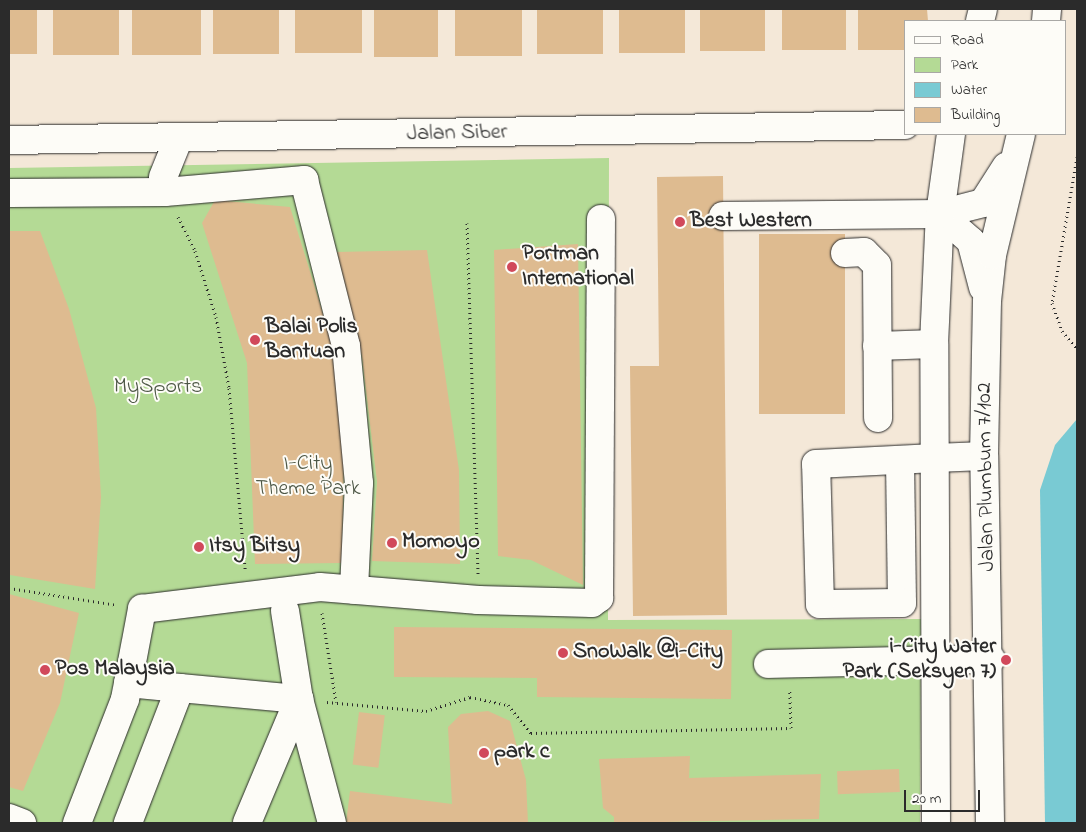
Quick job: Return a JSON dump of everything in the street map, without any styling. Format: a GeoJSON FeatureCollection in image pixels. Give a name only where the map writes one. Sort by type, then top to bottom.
{"type":"FeatureCollection","features":[{"type":"Feature","properties":{"kind":"street","name":"Jalan Siber"},"geometry":{"type":"LineString","coordinates":[[9,140],[178,140],[904,125]]}},
{"type":"Feature","properties":{"kind":"street"},"geometry":{"type":"LineString","coordinates":[[936,823],[936,458],[934,344],[940,214],[951,135]]}},
{"type":"Feature","properties":{"kind":"street"},"geometry":{"type":"LineString","coordinates":[[164,185],[178,140]]}},
{"type":"Feature","properties":{"kind":"street"},"geometry":{"type":"LineString","coordinates":[[723,216],[940,214],[983,203],[1019,143]]}},
{"type":"Feature","properties":{"kind":"street","name":"Jalan Plumbum 7/102"},"geometry":{"type":"LineString","coordinates":[[990,823],[991,659],[984,456],[987,302],[992,255],[1019,143]]}},
{"type":"Feature","properties":{"kind":"street"},"geometry":{"type":"LineString","coordinates":[[9,193],[304,180],[346,346],[359,483],[354,590]]}},
{"type":"Feature","properties":{"kind":"street"},"geometry":{"type":"LineString","coordinates":[[940,214],[971,241],[987,302]]}},
{"type":"Feature","properties":{"kind":"street"},"geometry":{"type":"LineString","coordinates":[[77,823],[128,683],[142,609],[320,587],[478,600],[592,603],[598,598],[601,219]]}},
{"type":"Feature","properties":{"kind":"street"},"geometry":{"type":"LineString","coordinates":[[846,253],[864,252],[877,265],[878,418]]}},
{"type":"Feature","properties":{"kind":"street"},"geometry":{"type":"LineString","coordinates":[[877,346],[934,344]]}},
{"type":"Feature","properties":{"kind":"street"},"geometry":{"type":"LineString","coordinates":[[900,460],[902,603],[820,604],[816,464],[936,458],[984,456]]}},
{"type":"Feature","properties":{"kind":"street"},"geometry":{"type":"LineString","coordinates":[[286,611],[299,699],[332,823]]}},
{"type":"Feature","properties":{"kind":"street"},"geometry":{"type":"LineString","coordinates":[[778,663],[991,659]]}},
{"type":"Feature","properties":{"kind":"street"},"geometry":{"type":"LineString","coordinates":[[128,683],[299,699]]}},
{"type":"Feature","properties":{"kind":"street"},"geometry":{"type":"LineString","coordinates":[[128,823],[180,688]]}},
{"type":"Feature","properties":{"kind":"street"},"geometry":{"type":"LineString","coordinates":[[247,823],[299,699]]}},
{"type":"Feature","properties":{"kind":"street"},"geometry":{"type":"LineString","coordinates":[[9,818],[22,823]]}},
{"type":"Feature","properties":{"kind":"path"},"geometry":{"type":"LineString","coordinates":[[1077,157],[1052,303],[1062,331],[1077,349]]}},
{"type":"Feature","properties":{"kind":"path"},"geometry":{"type":"LineString","coordinates":[[164,185],[195,251],[216,317],[229,388],[247,595]]}},
{"type":"Feature","properties":{"kind":"path"},"geometry":{"type":"LineString","coordinates":[[467,223],[478,600]]}},
{"type":"Feature","properties":{"kind":"path"},"geometry":{"type":"LineString","coordinates":[[320,587],[336,702]]}},
{"type":"Feature","properties":{"kind":"path"},"geometry":{"type":"LineString","coordinates":[[9,588],[142,609]]}},
{"type":"Feature","properties":{"kind":"path"},"geometry":{"type":"LineString","coordinates":[[299,699],[426,711],[470,697],[508,705],[531,733],[791,728],[778,663]]}},
{"type":"Feature","properties":{"kind":"green space","name":"I-City Theme Park"},"geometry":{"type":"Polygon","coordinates":[[[609,158],[608,620],[921,619],[920,823],[9,823],[9,168],[609,158]]]}},
{"type":"Feature","properties":{"kind":"water"},"geometry":{"type":"Polygon","coordinates":[[[1077,419],[1077,823],[1045,823],[1040,490],[1055,445],[1077,419]]]}},
{"type":"Feature","properties":{"kind":"building"},"geometry":{"type":"Polygon","coordinates":[[[9,9],[37,9],[37,54],[9,54],[9,9]]]}},
{"type":"Feature","properties":{"kind":"building"},"geometry":{"type":"Polygon","coordinates":[[[53,9],[119,9],[119,55],[53,55],[53,9]]]}},
{"type":"Feature","properties":{"kind":"building"},"geometry":{"type":"Polygon","coordinates":[[[132,9],[201,9],[201,55],[132,55],[132,9]]]}},
{"type":"Feature","properties":{"kind":"building"},"geometry":{"type":"Polygon","coordinates":[[[213,9],[279,9],[279,54],[213,54],[213,9]]]}},
{"type":"Feature","properties":{"kind":"building"},"geometry":{"type":"Polygon","coordinates":[[[295,9],[362,9],[362,53],[295,53],[295,9]]]}},
{"type":"Feature","properties":{"kind":"building"},"geometry":{"type":"Polygon","coordinates":[[[374,9],[438,9],[438,57],[374,57],[374,9]]]}},
{"type":"Feature","properties":{"kind":"building"},"geometry":{"type":"Polygon","coordinates":[[[455,9],[522,9],[522,56],[455,56],[455,9]]]}},
{"type":"Feature","properties":{"kind":"building"},"geometry":{"type":"Polygon","coordinates":[[[537,9],[603,9],[603,54],[537,54],[537,9]]]}},
{"type":"Feature","properties":{"kind":"building"},"geometry":{"type":"Polygon","coordinates":[[[619,9],[685,9],[685,53],[619,53],[619,9]]]}},
{"type":"Feature","properties":{"kind":"building"},"geometry":{"type":"Polygon","coordinates":[[[700,9],[765,9],[765,51],[700,51],[700,9]]]}},
{"type":"Feature","properties":{"kind":"building"},"geometry":{"type":"Polygon","coordinates":[[[782,9],[846,9],[846,50],[782,50],[782,9]]]}},
{"type":"Feature","properties":{"kind":"building"},"geometry":{"type":"Polygon","coordinates":[[[858,9],[927,9],[928,20],[904,20],[904,50],[858,50],[858,9]]]}},
{"type":"Feature","properties":{"kind":"building"},"geometry":{"type":"Polygon","coordinates":[[[723,176],[727,615],[633,616],[630,366],[659,366],[657,177],[723,176]]]}},
{"type":"Feature","properties":{"kind":"building"},"geometry":{"type":"Polygon","coordinates":[[[215,200],[290,207],[334,349],[344,458],[342,563],[255,564],[247,363],[202,223],[215,200]]]}},
{"type":"Feature","properties":{"kind":"building"},"geometry":{"type":"Polygon","coordinates":[[[9,231],[40,231],[69,309],[96,408],[101,497],[95,589],[10,575],[9,231]]]}},
{"type":"Feature","properties":{"kind":"building"},"geometry":{"type":"Polygon","coordinates":[[[759,234],[845,234],[845,414],[759,414],[759,234]]]}},
{"type":"Feature","properties":{"kind":"building"},"geometry":{"type":"Polygon","coordinates":[[[578,244],[583,585],[531,560],[498,556],[494,250],[578,244]]]}},
{"type":"Feature","properties":{"kind":"building"},"geometry":{"type":"Polygon","coordinates":[[[427,250],[459,470],[460,564],[372,561],[377,482],[362,357],[337,252],[427,250]]]}},
{"type":"Feature","properties":{"kind":"building"},"geometry":{"type":"Polygon","coordinates":[[[9,594],[79,613],[60,703],[23,791],[9,787],[9,594]]]}},
{"type":"Feature","properties":{"kind":"building","name":"SnoWalk @i-City"},"geometry":{"type":"Polygon","coordinates":[[[394,627],[732,630],[731,699],[537,697],[537,678],[394,677],[394,627]]]}},
{"type":"Feature","properties":{"kind":"building","name":"park c"},"geometry":{"type":"Polygon","coordinates":[[[488,711],[510,721],[526,780],[528,823],[346,823],[350,791],[452,804],[448,727],[461,714],[488,711]]]}},
{"type":"Feature","properties":{"kind":"building"},"geometry":{"type":"Polygon","coordinates":[[[359,712],[385,715],[378,768],[353,765],[359,712]]]}},
{"type":"Feature","properties":{"kind":"building"},"geometry":{"type":"Polygon","coordinates":[[[690,756],[689,778],[821,774],[819,819],[614,823],[614,817],[603,808],[599,759],[690,756]]]}},
{"type":"Feature","properties":{"kind":"building"},"geometry":{"type":"Polygon","coordinates":[[[899,769],[900,792],[838,794],[837,771],[899,769]]]}},
{"type":"Feature","properties":{"kind":"place","name":"Best Western"},"geometry":{"type":"Point","coordinates":[680,222]}},
{"type":"Feature","properties":{"kind":"place","name":"Portman International"},"geometry":{"type":"Point","coordinates":[512,267]}},
{"type":"Feature","properties":{"kind":"place","name":"Balai Polis Bantuan"},"geometry":{"type":"Point","coordinates":[255,340]}},
{"type":"Feature","properties":{"kind":"place","name":"Momoyo"},"geometry":{"type":"Point","coordinates":[392,543]}},
{"type":"Feature","properties":{"kind":"place","name":"Itsy Bitsy"},"geometry":{"type":"Point","coordinates":[199,547]}},
{"type":"Feature","properties":{"kind":"place","name":"SnoWalk @i-City"},"geometry":{"type":"Point","coordinates":[563,653]}},
{"type":"Feature","properties":{"kind":"place","name":"i-City Water Park (Seksyen 7)"},"geometry":{"type":"Point","coordinates":[1006,660]}},
{"type":"Feature","properties":{"kind":"place","name":"Pos Malaysia"},"geometry":{"type":"Point","coordinates":[45,670]}},
{"type":"Feature","properties":{"kind":"place","name":"park c"},"geometry":{"type":"Point","coordinates":[484,753]}},
{"type":"Feature","properties":{"kind":"park label","name":"MySports"},"geometry":{"type":"Point","coordinates":[158,388]}}]}
